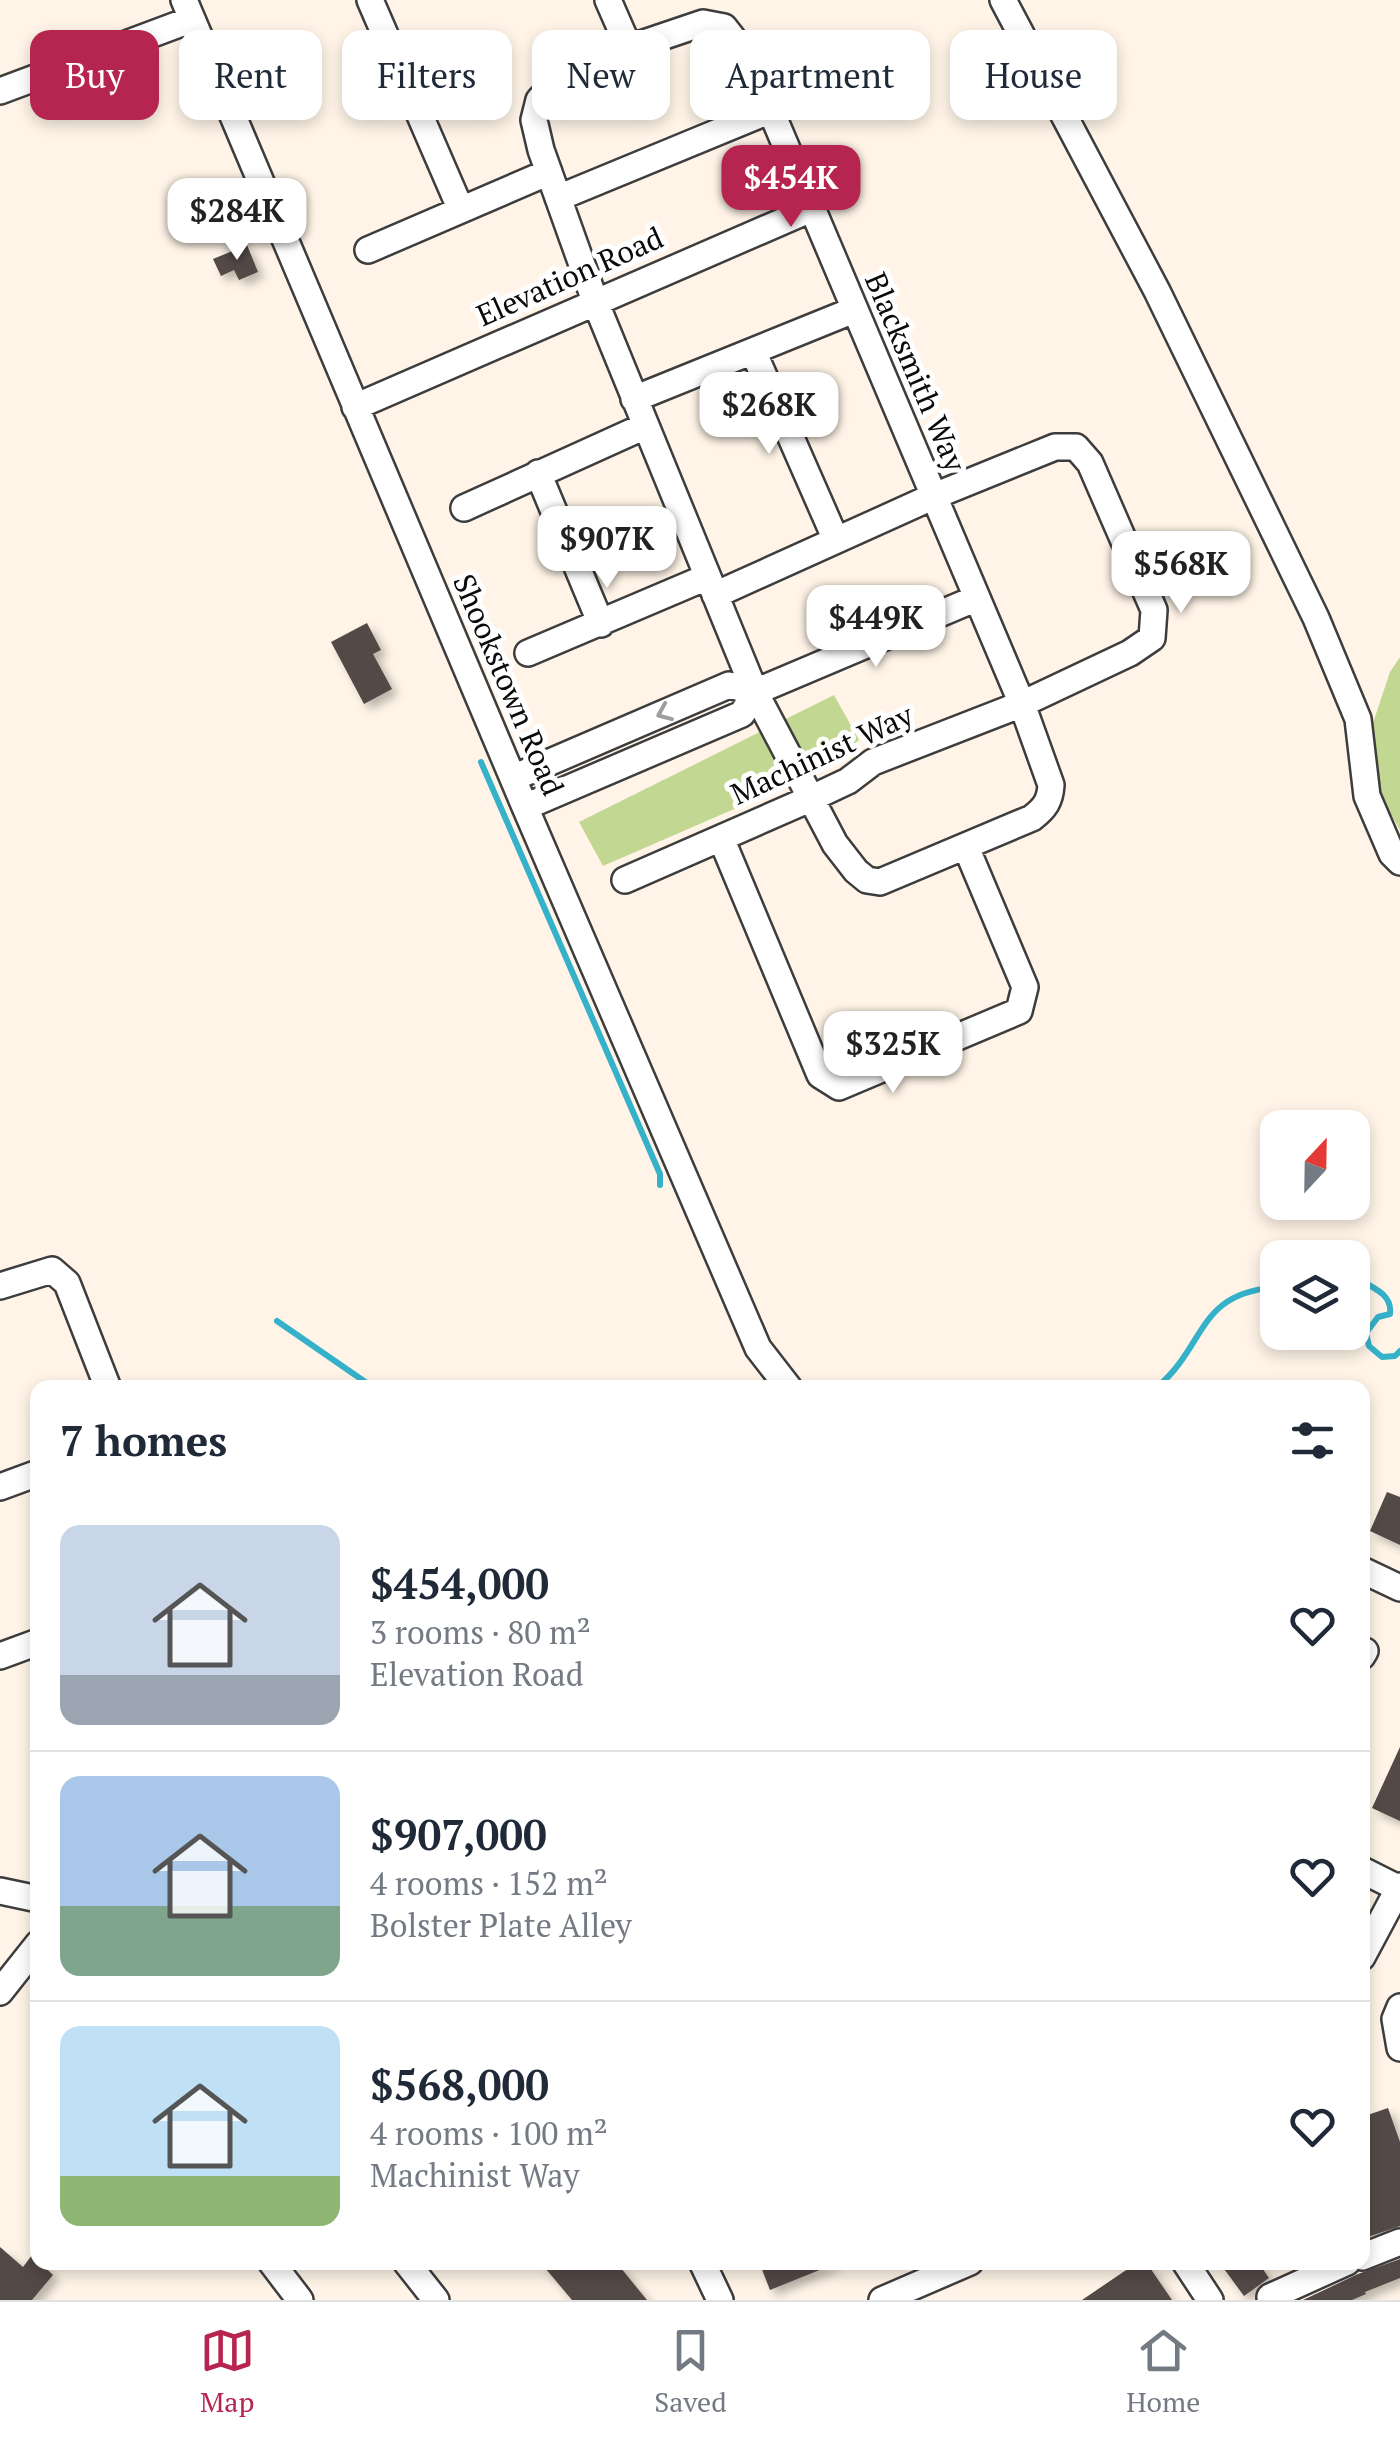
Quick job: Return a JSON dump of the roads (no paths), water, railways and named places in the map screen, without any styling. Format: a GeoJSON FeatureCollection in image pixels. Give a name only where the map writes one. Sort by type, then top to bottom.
{"type":"FeatureCollection","features":[{"type":"Feature","properties":{"kind":"street"},"geometry":{"type":"LineString","coordinates":[[370,0],[460,210]]}},
{"type":"Feature","properties":{"kind":"street"},"geometry":{"type":"LineString","coordinates":[[608,0],[621,30]]}},
{"type":"Feature","properties":{"kind":"street"},"geometry":{"type":"LineString","coordinates":[[1002,0],[1157,291],[1316,618],[1358,718],[1367,796],[1392,854],[1400,862]]}},
{"type":"Feature","properties":{"kind":"street"},"geometry":{"type":"LineString","coordinates":[[0,91],[187,10]]}},
{"type":"Feature","properties":{"kind":"street","name":"Shookstown Road"},"geometry":{"type":"LineString","coordinates":[[187,10],[758,1348],[782,1380]]}},
{"type":"Feature","properties":{"kind":"street","name":"Blacksmith Way"},"geometry":{"type":"LineString","coordinates":[[670,34],[703,23],[726,30]]}},
{"type":"Feature","properties":{"kind":"street","name":"Blacksmith Way"},"geometry":{"type":"LineString","coordinates":[[534,120],[594,301],[755,692],[835,844],[856,871],[867,880],[880,882],[1032,818],[1050,796],[1045,761],[1022,704],[772,120]]}},
{"type":"Feature","properties":{"kind":"street"},"geometry":{"type":"LineString","coordinates":[[558,198],[749,120]]}},
{"type":"Feature","properties":{"kind":"street"},"geometry":{"type":"LineString","coordinates":[[368,250],[549,172]]}},
{"type":"Feature","properties":{"kind":"street","name":"Elevation Road"},"geometry":{"type":"LineString","coordinates":[[355,407],[811,209]]}},
{"type":"Feature","properties":{"kind":"street"},"geometry":{"type":"LineString","coordinates":[[634,399],[854,310]]}},
{"type":"Feature","properties":{"kind":"street"},"geometry":{"type":"LineString","coordinates":[[753,351],[836,540]]}},
{"type":"Feature","properties":{"kind":"street"},"geometry":{"type":"LineString","coordinates":[[464,508],[644,426]]}},
{"type":"Feature","properties":{"kind":"street","name":"Machinist Way"},"geometry":{"type":"LineString","coordinates":[[528,654],[836,540],[1055,447],[1076,448],[1090,463],[1154,610],[1152,638],[1130,653],[1022,704],[873,762],[848,781],[625,880]]}},
{"type":"Feature","properties":{"kind":"street"},"geometry":{"type":"LineString","coordinates":[[538,474],[602,624]]}},
{"type":"Feature","properties":{"kind":"street"},"geometry":{"type":"LineString","coordinates":[[525,807],[742,714],[755,692],[977,598]]}},
{"type":"Feature","properties":{"kind":"street"},"geometry":{"type":"LineString","coordinates":[[512,778],[729,685],[755,692]]}},
{"type":"Feature","properties":{"kind":"street"},"geometry":{"type":"LineString","coordinates":[[721,838],[820,1075],[839,1087],[1018,1011],[1025,988],[966,847]]}},
{"type":"Feature","properties":{"kind":"street"},"geometry":{"type":"LineString","coordinates":[[0,1286],[52,1270],[66,1283],[105,1380]]}},
{"type":"Feature","properties":{"kind":"street"},"geometry":{"type":"LineString","coordinates":[[0,1486],[30,1476]]}},
{"type":"Feature","properties":{"kind":"street"},"geometry":{"type":"LineString","coordinates":[[1370,1574],[1400,1588]]}},
{"type":"Feature","properties":{"kind":"street"},"geometry":{"type":"LineString","coordinates":[[0,1656],[30,1645]]}},
{"type":"Feature","properties":{"kind":"street"},"geometry":{"type":"LineString","coordinates":[[1370,1874],[1400,1888],[1370,1942]]}},
{"type":"Feature","properties":{"kind":"street"},"geometry":{"type":"LineString","coordinates":[[0,1892],[30,1898]]}},
{"type":"Feature","properties":{"kind":"street"},"geometry":{"type":"LineString","coordinates":[[0,1992],[30,1954]]}},
{"type":"Feature","properties":{"kind":"street"},"geometry":{"type":"LineString","coordinates":[[1400,2007],[1395,2019],[1400,2048]]}},
{"type":"Feature","properties":{"kind":"street"},"geometry":{"type":"LineString","coordinates":[[1370,2254],[1400,2242]]}},
{"type":"Feature","properties":{"kind":"street"},"geometry":{"type":"LineString","coordinates":[[277,2270],[300,2300]]}},
{"type":"Feature","properties":{"kind":"street"},"geometry":{"type":"LineString","coordinates":[[412,2270],[436,2300]]}},
{"type":"Feature","properties":{"kind":"street"},"geometry":{"type":"LineString","coordinates":[[706,2270],[720,2300]]}},
{"type":"Feature","properties":{"kind":"street"},"geometry":{"type":"LineString","coordinates":[[882,2300],[951,2270]]}},
{"type":"Feature","properties":{"kind":"street"},"geometry":{"type":"LineString","coordinates":[[1190,2270],[1210,2300]]}},
{"type":"Feature","properties":{"kind":"street"},"geometry":{"type":"LineString","coordinates":[[1270,2297],[1330,2270]]}},
{"type":"Feature","properties":{"kind":"waterway"},"geometry":{"type":"LineString","coordinates":[[481,762],[660,1174],[660,1185]]}},
{"type":"Feature","properties":{"kind":"waterway"},"geometry":{"type":"LineString","coordinates":[[1370,1286],[1384,1295],[1390,1306],[1390,1314],[1378,1317],[1370,1328]]}},
{"type":"Feature","properties":{"kind":"waterway"},"geometry":{"type":"LineString","coordinates":[[1164,1380],[1217,1310],[1231,1299],[1260,1290]]}},
{"type":"Feature","properties":{"kind":"waterway"},"geometry":{"type":"LineString","coordinates":[[277,1321],[362,1380]]}},
{"type":"Feature","properties":{"kind":"waterway"},"geometry":{"type":"LineString","coordinates":[[1370,1347],[1382,1357],[1395,1356],[1400,1351]]}}]}
